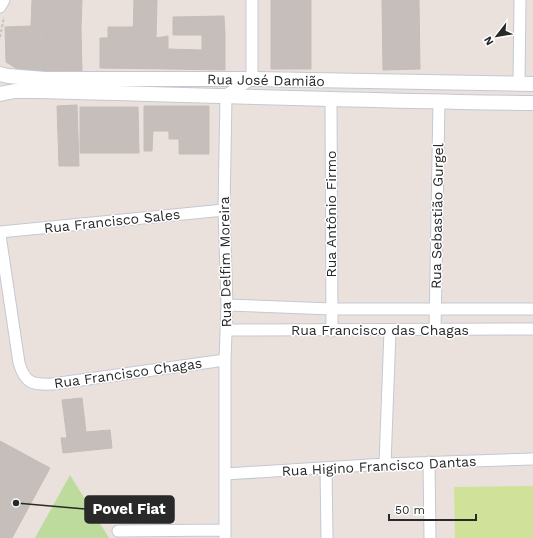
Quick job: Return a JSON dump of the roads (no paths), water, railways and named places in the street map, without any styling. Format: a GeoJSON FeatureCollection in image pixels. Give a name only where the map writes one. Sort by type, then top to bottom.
{"type":"FeatureCollection","features":[{"type":"Feature","properties":{"kind":"street"},"geometry":{"type":"LineString","coordinates":[[0,7],[4,0]]}},
{"type":"Feature","properties":{"kind":"street"},"geometry":{"type":"LineString","coordinates":[[226,95],[252,79],[252,0]]}},
{"type":"Feature","properties":{"kind":"street"},"geometry":{"type":"LineString","coordinates":[[520,0],[526,84]]}},
{"type":"Feature","properties":{"kind":"street","name":"Rua José Damião"},"geometry":{"type":"LineString","coordinates":[[0,74],[45,79],[252,79],[526,84]]}},
{"type":"Feature","properties":{"kind":"street"},"geometry":{"type":"LineString","coordinates":[[394,82],[395,100]]}},
{"type":"Feature","properties":{"kind":"street","name":"Rua José Damião"},"geometry":{"type":"LineString","coordinates":[[0,94],[35,91],[226,95],[439,102],[533,103]]}},
{"type":"Feature","properties":{"kind":"street","name":"Rua Delfim Moreira"},"geometry":{"type":"LineString","coordinates":[[225,534],[225,360],[227,305],[224,210],[226,95]]}},
{"type":"Feature","properties":{"kind":"street","name":"Rua Antônio Firmo"},"geometry":{"type":"LineString","coordinates":[[331,98],[332,331]]}},
{"type":"Feature","properties":{"kind":"street","name":"Rua Sebastião Gurgel"},"geometry":{"type":"LineString","coordinates":[[435,330],[439,102]]}},
{"type":"Feature","properties":{"kind":"street","name":"Rua Francisco Sales"},"geometry":{"type":"LineString","coordinates":[[0,233],[224,210]]}},
{"type":"Feature","properties":{"kind":"street","name":"Rua Francisco Chagas"},"geometry":{"type":"LineString","coordinates":[[0,233],[19,363],[22,373],[30,382],[39,385],[52,384],[225,360]]}},
{"type":"Feature","properties":{"kind":"street","name":"Rua Francisco das Chagas"},"geometry":{"type":"LineString","coordinates":[[227,305],[332,309],[533,309]]}},
{"type":"Feature","properties":{"kind":"street","name":"Rua Francisco das Chagas"},"geometry":{"type":"LineString","coordinates":[[226,330],[332,331],[533,329]]}},
{"type":"Feature","properties":{"kind":"street"},"geometry":{"type":"LineString","coordinates":[[385,464],[390,330]]}},
{"type":"Feature","properties":{"kind":"street","name":"Rua Higino Francisco Dantas"},"geometry":{"type":"LineString","coordinates":[[226,474],[385,464],[533,459]]}},
{"type":"Feature","properties":{"kind":"street"},"geometry":{"type":"LineString","coordinates":[[429,462],[430,538]]}},
{"type":"Feature","properties":{"kind":"street"},"geometry":{"type":"LineString","coordinates":[[326,468],[327,538]]}},
{"type":"Feature","properties":{"kind":"street"},"geometry":{"type":"LineString","coordinates":[[118,530],[225,534]]}},
{"type":"Feature","properties":{"kind":"place","name":"Povel Fiat"},"geometry":{"type":"Point","coordinates":[16,503]}}]}
